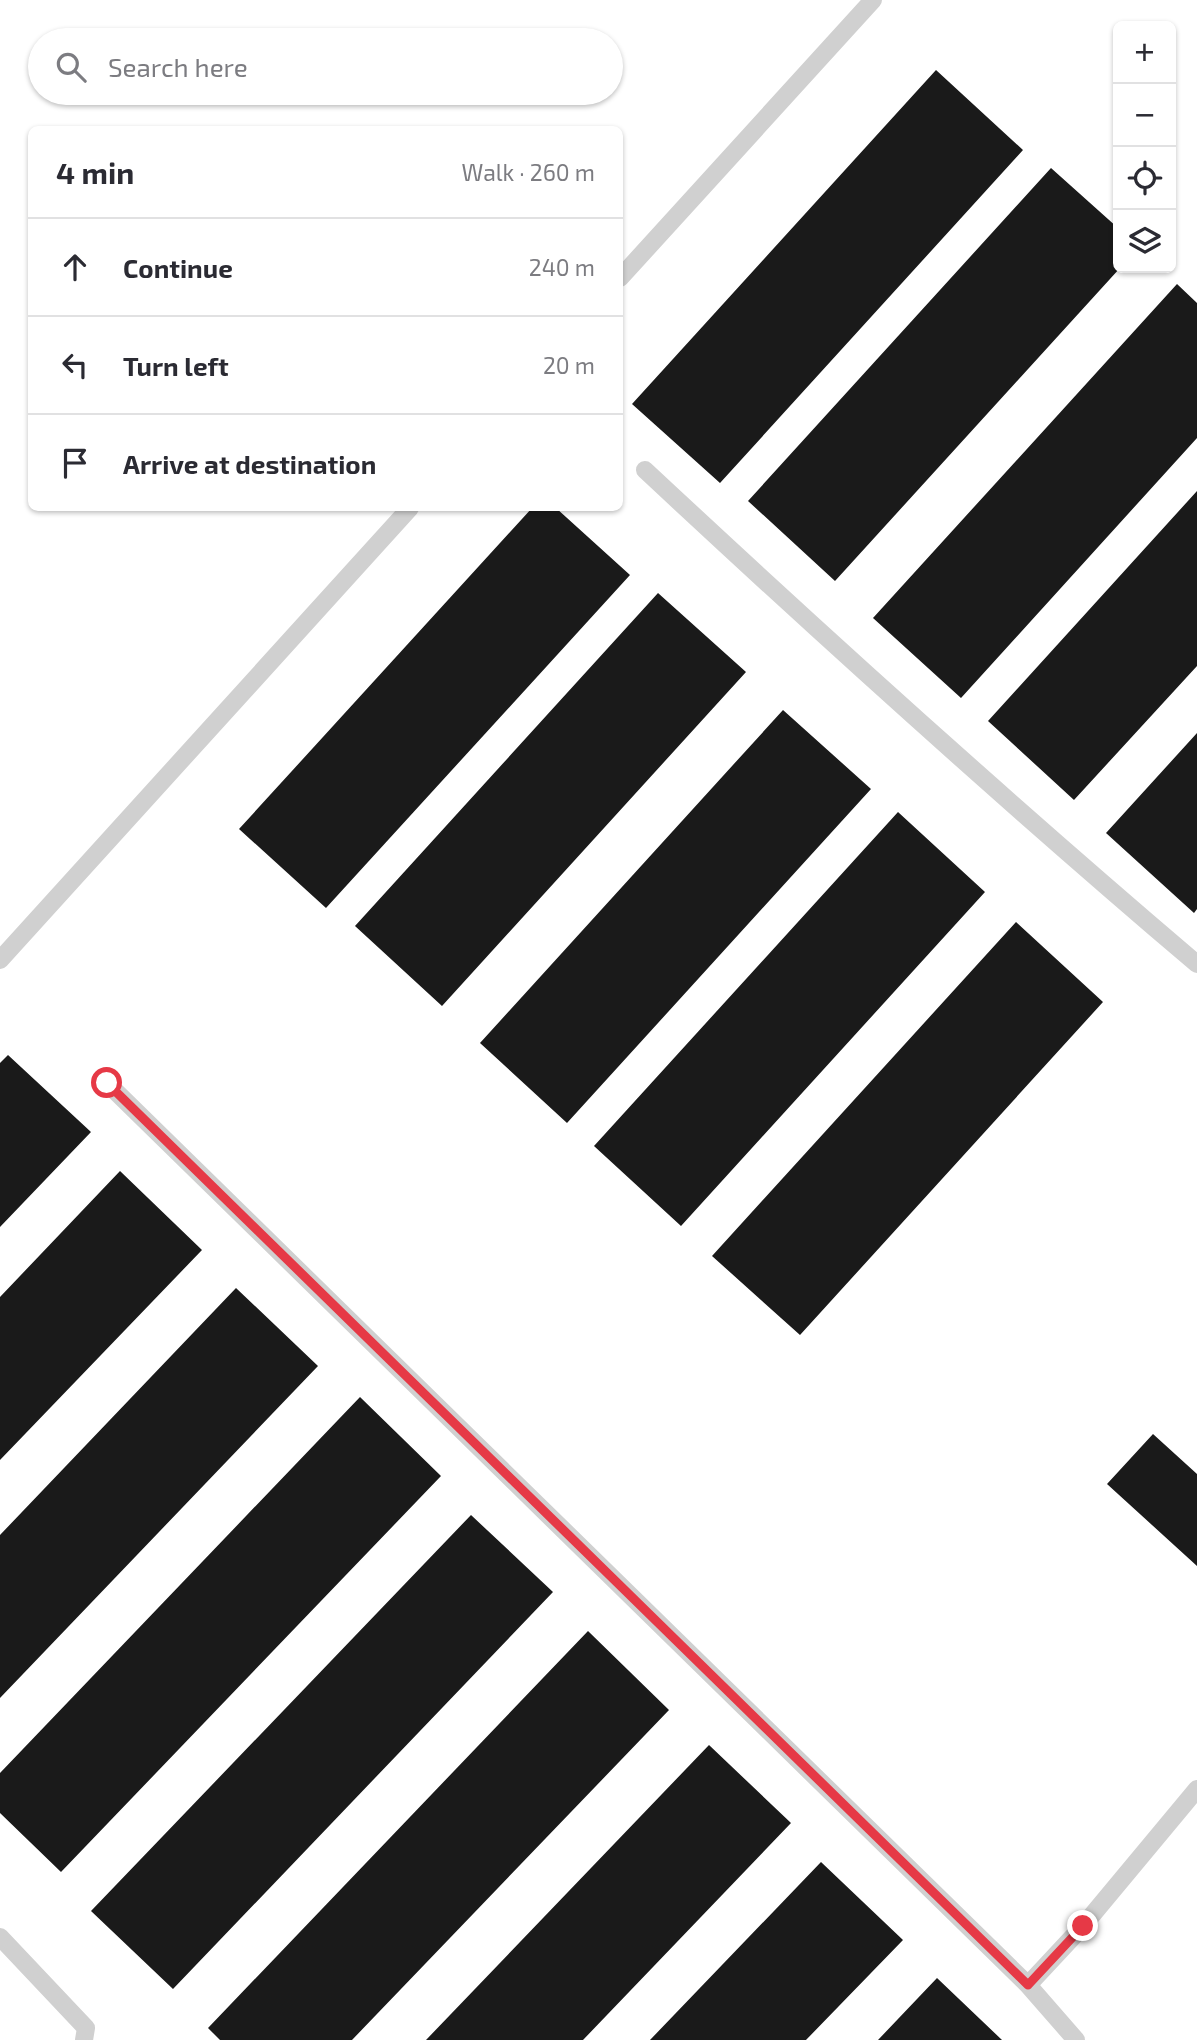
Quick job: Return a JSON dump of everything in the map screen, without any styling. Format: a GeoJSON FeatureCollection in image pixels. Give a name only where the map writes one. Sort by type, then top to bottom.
{"type":"FeatureCollection","features":[{"type":"Feature","properties":{"kind":"lane"},"geometry":{"type":"LineString","coordinates":[[623,275],[873,0]]}},
{"type":"Feature","properties":{"kind":"lane"},"geometry":{"type":"LineString","coordinates":[[645,470],[838,650],[1055,843],[1197,964]]}},
{"type":"Feature","properties":{"kind":"lane"},"geometry":{"type":"LineString","coordinates":[[0,960],[407,511]]}},
{"type":"Feature","properties":{"kind":"lane"},"geometry":{"type":"LineString","coordinates":[[107,1083],[1028,1985],[1076,2040]]}},
{"type":"Feature","properties":{"kind":"lane"},"geometry":{"type":"LineString","coordinates":[[1028,1985],[1083,1926],[1197,1790]]}},
{"type":"Feature","properties":{"kind":"lane"},"geometry":{"type":"LineString","coordinates":[[0,1937],[89,2036]]}},
{"type":"Feature","properties":{"kind":"building"},"geometry":{"type":"Polygon","coordinates":[[[936,70],[1023,150],[720,483],[632,404],[936,70]]]}},
{"type":"Feature","properties":{"kind":"building"},"geometry":{"type":"Polygon","coordinates":[[[1051,168],[1113,224],[1113,273],[1115,273],[835,581],[748,501],[1051,168]]]}},
{"type":"Feature","properties":{"kind":"building"},"geometry":{"type":"Polygon","coordinates":[[[1177,284],[1197,303],[1197,438],[961,698],[873,618],[1177,284]]]}},
{"type":"Feature","properties":{"kind":"building"},"geometry":{"type":"Polygon","coordinates":[[[1197,491],[1197,666],[1074,800],[988,721],[1197,491]]]}},
{"type":"Feature","properties":{"kind":"building"},"geometry":{"type":"Polygon","coordinates":[[[529,511],[559,511],[630,575],[326,908],[239,829],[529,511]]]}},
{"type":"Feature","properties":{"kind":"building"},"geometry":{"type":"Polygon","coordinates":[[[658,593],[746,672],[442,1006],[355,926],[658,593]]]}},
{"type":"Feature","properties":{"kind":"building"},"geometry":{"type":"Polygon","coordinates":[[[783,710],[871,789],[567,1123],[480,1043],[783,710]]]}},
{"type":"Feature","properties":{"kind":"building"},"geometry":{"type":"Polygon","coordinates":[[[1197,733],[1197,909],[1194,913],[1106,833],[1197,733]]]}},
{"type":"Feature","properties":{"kind":"building"},"geometry":{"type":"Polygon","coordinates":[[[898,812],[985,892],[681,1226],[594,1146],[898,812]]]}},
{"type":"Feature","properties":{"kind":"building"},"geometry":{"type":"Polygon","coordinates":[[[1016,922],[1103,1002],[800,1335],[712,1256],[1016,922]]]}},
{"type":"Feature","properties":{"kind":"building"},"geometry":{"type":"Polygon","coordinates":[[[8,1055],[91,1132],[0,1227],[0,1063],[8,1055]]]}},
{"type":"Feature","properties":{"kind":"building"},"geometry":{"type":"Polygon","coordinates":[[[120,1171],[202,1250],[0,1460],[0,1297],[120,1171]]]}},
{"type":"Feature","properties":{"kind":"building"},"geometry":{"type":"Polygon","coordinates":[[[236,1288],[318,1366],[0,1698],[0,1535],[236,1288]]]}},
{"type":"Feature","properties":{"kind":"building"},"geometry":{"type":"Polygon","coordinates":[[[360,1397],[441,1476],[61,1872],[0,1813],[0,1773],[360,1397]]]}},
{"type":"Feature","properties":{"kind":"building"},"geometry":{"type":"Polygon","coordinates":[[[1153,1434],[1197,1474],[1197,1566],[1107,1484],[1153,1434]]]}},
{"type":"Feature","properties":{"kind":"building"},"geometry":{"type":"Polygon","coordinates":[[[471,1515],[553,1592],[173,1989],[91,1911],[471,1515]]]}},
{"type":"Feature","properties":{"kind":"building"},"geometry":{"type":"Polygon","coordinates":[[[588,1631],[669,1710],[352,2040],[220,2040],[208,2028],[588,1631]]]}},
{"type":"Feature","properties":{"kind":"building"},"geometry":{"type":"Polygon","coordinates":[[[709,1745],[791,1823],[583,2040],[426,2040],[709,1745]]]}},
{"type":"Feature","properties":{"kind":"building"},"geometry":{"type":"Polygon","coordinates":[[[821,1862],[903,1940],[806,2040],[650,2040],[821,1862]]]}},
{"type":"Feature","properties":{"kind":"building"},"geometry":{"type":"Polygon","coordinates":[[[937,1978],[1002,2040],[878,2040],[937,1978]]]}},
{"type":"Feature","properties":{"kind":"route"},"geometry":{"type":"LineString","coordinates":[[107,1083],[1028,1985],[1083,1926]]}}]}
